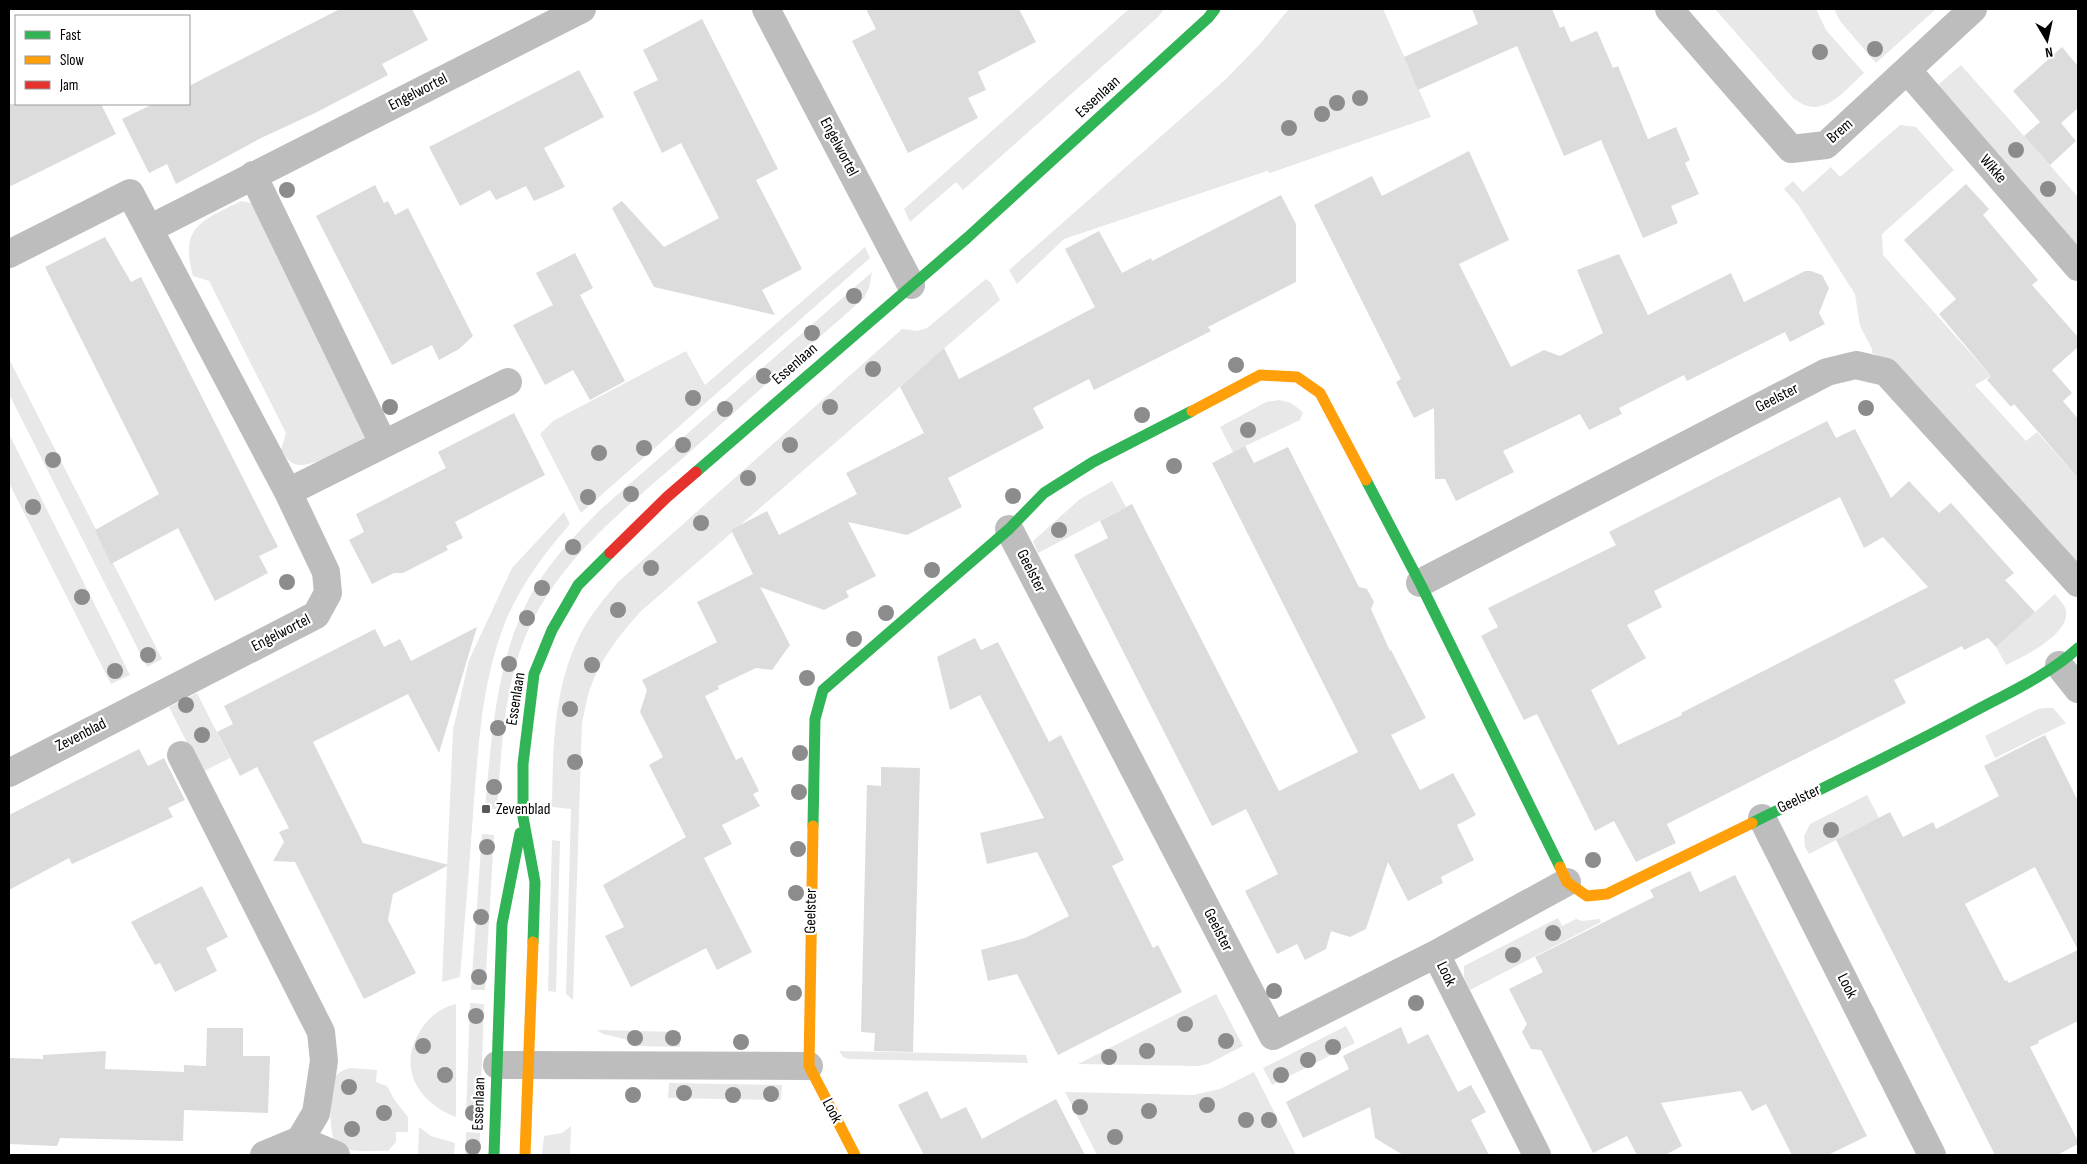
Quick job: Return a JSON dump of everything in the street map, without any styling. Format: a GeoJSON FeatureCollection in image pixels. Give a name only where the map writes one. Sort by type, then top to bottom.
{"type":"FeatureCollection","features":[{"type":"Feature","properties":{"kind":"street","name":"Engelwortel"},"geometry":{"type":"LineString","coordinates":[[149,229],[582,9]]}},
{"type":"Feature","properties":{"kind":"street","name":"Engelwortel"},"geometry":{"type":"LineString","coordinates":[[766,9],[911,285]]}},
{"type":"Feature","properties":{"kind":"street","name":"Essenlaan"},"geometry":{"type":"LineString","coordinates":[[525,1155],[535,882],[523,816],[523,764],[534,674],[552,630],[578,585],[667,497],[989,218],[1208,18],[1215,9]]}},
{"type":"Feature","properties":{"kind":"street","name":"Brem"},"geometry":{"type":"LineString","coordinates":[[1669,9],[1791,148],[1826,145],[1973,9]]}},
{"type":"Feature","properties":{"kind":"street","name":"Wikke"},"geometry":{"type":"LineString","coordinates":[[1907,70],[2078,267]]}},
{"type":"Feature","properties":{"kind":"street"},"geometry":{"type":"LineString","coordinates":[[253,175],[383,443]]}},
{"type":"Feature","properties":{"kind":"street","name":"Engelwortel"},"geometry":{"type":"LineString","coordinates":[[9,254],[130,193],[288,492],[326,572],[328,593],[316,615],[154,698]]}},
{"type":"Feature","properties":{"kind":"street","name":"Geelster"},"geometry":{"type":"LineString","coordinates":[[1420,583],[1827,372],[1856,365],[1886,372],[2078,582]]}},
{"type":"Feature","properties":{"kind":"street","name":"Geelster"},"geometry":{"type":"LineString","coordinates":[[809,1066],[815,719],[824,690],[1009,529],[1044,493],[1093,462],[1260,375],[1297,377],[1320,393],[1420,583],[1568,882],[1587,896],[1607,894],[1922,739],[2068,656]]}},
{"type":"Feature","properties":{"kind":"street"},"geometry":{"type":"LineString","coordinates":[[288,492],[508,382]]}},
{"type":"Feature","properties":{"kind":"street","name":"Geelster"},"geometry":{"type":"LineString","coordinates":[[1009,529],[1272,1036],[1436,954],[1568,882]]}},
{"type":"Feature","properties":{"kind":"street"},"geometry":{"type":"LineString","coordinates":[[2068,656],[2078,689]]}},
{"type":"Feature","properties":{"kind":"street","name":"Zevenblad"},"geometry":{"type":"LineString","coordinates":[[9,773],[154,698]]}},
{"type":"Feature","properties":{"kind":"street"},"geometry":{"type":"LineString","coordinates":[[181,755],[321,1032],[324,1061],[316,1113],[300,1140],[264,1155]]}},
{"type":"Feature","properties":{"kind":"street","name":"Essenlaan"},"geometry":{"type":"LineString","coordinates":[[494,1155],[502,924],[523,816]]}},
{"type":"Feature","properties":{"kind":"street","name":"Look"},"geometry":{"type":"LineString","coordinates":[[1762,818],[1932,1155]]}},
{"type":"Feature","properties":{"kind":"street","name":"Look"},"geometry":{"type":"LineString","coordinates":[[1436,954],[1537,1155]]}},
{"type":"Feature","properties":{"kind":"street"},"geometry":{"type":"LineString","coordinates":[[497,1065],[809,1066]]}},
{"type":"Feature","properties":{"kind":"street","name":"Look"},"geometry":{"type":"LineString","coordinates":[[809,1066],[855,1155]]}},
{"type":"Feature","properties":{"kind":"street"},"geometry":{"type":"LineString","coordinates":[[300,1140],[336,1155]]}},
{"type":"Feature","properties":{"kind":"shaded area"},"geometry":{"type":"Polygon","coordinates":[[[1129,9],[1164,9],[1158,17],[963,190],[956,182],[910,222],[904,209],[1129,9]]]}},
{"type":"Feature","properties":{"kind":"shaded area"},"geometry":{"type":"Polygon","coordinates":[[[1289,9],[1383,9],[1431,117],[1270,173],[1267,171],[1064,239],[1017,284],[1009,270],[1226,79],[1259,45],[1289,9]]]}},
{"type":"Feature","properties":{"kind":"shaded area"},"geometry":{"type":"Polygon","coordinates":[[[1715,9],[1816,9],[1826,30],[1864,73],[1831,102],[1815,107],[1800,103],[1793,98],[1715,9]]]}},
{"type":"Feature","properties":{"kind":"shaded area"},"geometry":{"type":"Polygon","coordinates":[[[1834,9],[1936,9],[1876,63],[1840,21],[1834,9]]]}},
{"type":"Feature","properties":{"kind":"shaded area"},"geometry":{"type":"Polygon","coordinates":[[[1961,65],[2078,197],[2078,250],[1942,93],[1939,84],[1961,65]]]}},
{"type":"Feature","properties":{"kind":"shaded area"},"geometry":{"type":"Polygon","coordinates":[[[1900,125],[1916,127],[1954,170],[1882,234],[1883,255],[1991,376],[1975,385],[2026,441],[2037,432],[2078,478],[2078,562],[1907,375],[1895,363],[1872,353],[1872,349],[1860,326],[1855,294],[1798,205],[1784,189],[1793,181],[1803,192],[1831,167],[1840,177],[1900,125]]]}},
{"type":"Feature","properties":{"kind":"shaded area"},"geometry":{"type":"Polygon","coordinates":[[[241,201],[251,203],[256,208],[371,434],[322,460],[302,465],[295,464],[281,450],[286,433],[209,281],[193,276],[189,259],[189,246],[197,227],[215,214],[241,201]]]}},
{"type":"Feature","properties":{"kind":"shaded area"},"geometry":{"type":"Polygon","coordinates":[[[865,247],[870,258],[581,513],[540,434],[553,421],[686,351],[705,385],[865,247]]]}},
{"type":"Feature","properties":{"kind":"shaded area"},"geometry":{"type":"Polygon","coordinates":[[[872,272],[869,288],[864,298],[602,530],[562,574],[531,624],[522,646],[509,692],[505,715],[497,809],[485,808],[490,752],[503,669],[521,616],[533,591],[548,569],[573,538],[601,509],[872,272]]]}},
{"type":"Feature","properties":{"kind":"shaded area"},"geometry":{"type":"Polygon","coordinates":[[[986,279],[991,283],[1000,300],[640,612],[618,639],[599,668],[587,697],[582,723],[573,1000],[566,994],[571,809],[552,807],[553,763],[556,719],[564,676],[571,655],[584,628],[618,582],[902,329],[918,331],[927,328],[986,279]]]}},
{"type":"Feature","properties":{"kind":"shaded area"},"geometry":{"type":"Polygon","coordinates":[[[9,359],[162,659],[147,667],[9,394],[9,359]]]}},
{"type":"Feature","properties":{"kind":"shaded area"},"geometry":{"type":"Polygon","coordinates":[[[1279,400],[1291,403],[1303,412],[1300,420],[1233,452],[1220,427],[1266,402],[1279,400]]]}},
{"type":"Feature","properties":{"kind":"shaded area"},"geometry":{"type":"Polygon","coordinates":[[[9,434],[130,675],[111,684],[9,483],[9,434]]]}},
{"type":"Feature","properties":{"kind":"shaded area"},"geometry":{"type":"Polygon","coordinates":[[[1112,481],[1126,507],[1038,553],[1033,541],[1080,499],[1112,481]]]}},
{"type":"Feature","properties":{"kind":"shaded area"},"geometry":{"type":"Polygon","coordinates":[[[564,512],[570,524],[550,548],[523,587],[503,628],[490,670],[482,713],[460,977],[442,982],[453,730],[469,660],[512,568],[564,512]]]}},
{"type":"Feature","properties":{"kind":"shaded area"},"geometry":{"type":"Polygon","coordinates":[[[2055,594],[2066,610],[2066,619],[2061,628],[2044,644],[2006,665],[1996,647],[2055,594]]]}},
{"type":"Feature","properties":{"kind":"shaded area"},"geometry":{"type":"Polygon","coordinates":[[[197,693],[230,758],[202,772],[169,707],[197,693]]]}},
{"type":"Feature","properties":{"kind":"shaded area"},"geometry":{"type":"Polygon","coordinates":[[[2053,708],[2066,723],[1995,758],[1985,736],[2038,709],[2053,708]]]}},
{"type":"Feature","properties":{"kind":"shaded area"},"geometry":{"type":"Polygon","coordinates":[[[1867,795],[1879,818],[1809,854],[1805,847],[1804,836],[1810,824],[1867,795]]]}},
{"type":"Feature","properties":{"kind":"shaded area"},"geometry":{"type":"Polygon","coordinates":[[[482,834],[494,835],[485,990],[471,990],[482,834]]]}},
{"type":"Feature","properties":{"kind":"shaded area"},"geometry":{"type":"Polygon","coordinates":[[[552,840],[560,841],[556,992],[548,991],[552,840]]]}},
{"type":"Feature","properties":{"kind":"shaded area"},"geometry":{"type":"Polygon","coordinates":[[[1558,918],[1562,926],[1576,919],[1582,921],[1600,919],[1601,922],[1470,990],[1464,977],[1464,966],[1558,918]]]}},
{"type":"Feature","properties":{"kind":"shaded area"},"geometry":{"type":"Polygon","coordinates":[[[1216,994],[1243,1046],[1208,1064],[1198,1066],[1078,1064],[1216,994]]]}},
{"type":"Feature","properties":{"kind":"shaded area"},"geometry":{"type":"Polygon","coordinates":[[[470,1003],[484,1004],[480,1119],[466,1118],[470,1003]]]}},
{"type":"Feature","properties":{"kind":"shaded area"},"geometry":{"type":"Polygon","coordinates":[[[456,1004],[456,1117],[431,1103],[422,1093],[415,1083],[411,1071],[411,1058],[413,1045],[427,1021],[440,1011],[456,1004]]]}},
{"type":"Feature","properties":{"kind":"shaded area"},"geometry":{"type":"Polygon","coordinates":[[[1346,1026],[1355,1043],[1272,1085],[1263,1068],[1346,1026]]]}},
{"type":"Feature","properties":{"kind":"shaded area"},"geometry":{"type":"Polygon","coordinates":[[[597,1030],[680,1032],[680,1047],[639,1046],[624,1039],[603,1034],[597,1030]]]}},
{"type":"Feature","properties":{"kind":"shaded area"},"geometry":{"type":"Polygon","coordinates":[[[839,1051],[1026,1055],[1028,1063],[849,1059],[843,1057],[839,1051]]]}},
{"type":"Feature","properties":{"kind":"shaded area"},"geometry":{"type":"Polygon","coordinates":[[[350,1068],[377,1070],[376,1082],[387,1086],[408,1117],[408,1132],[396,1132],[396,1142],[388,1151],[346,1149],[335,1142],[331,1120],[332,1083],[337,1074],[350,1068]]]}},
{"type":"Feature","properties":{"kind":"shaded area"},"geometry":{"type":"Polygon","coordinates":[[[1254,1072],[1296,1155],[1097,1155],[1065,1092],[1193,1095],[1220,1089],[1254,1072]]]}},
{"type":"Feature","properties":{"kind":"shaded area"},"geometry":{"type":"Polygon","coordinates":[[[669,1083],[782,1085],[781,1100],[668,1098],[669,1083]]]}},
{"type":"Feature","properties":{"kind":"shaded area"},"geometry":{"type":"Polygon","coordinates":[[[571,1126],[570,1155],[542,1155],[544,1136],[562,1133],[571,1126]]]}},
{"type":"Feature","properties":{"kind":"shaded area"},"geometry":{"type":"Polygon","coordinates":[[[419,1127],[431,1136],[455,1143],[454,1155],[418,1155],[419,1127]]]}},
{"type":"Feature","properties":{"kind":"shaded area"},"geometry":{"type":"Polygon","coordinates":[[[466,1132],[480,1133],[479,1155],[465,1155],[466,1132]]]}},
{"type":"Feature","properties":{"kind":"building"},"geometry":{"type":"Polygon","coordinates":[[[340,9],[412,9],[428,40],[382,64],[388,75],[317,112],[259,139],[176,184],[167,164],[149,173],[122,119],[151,105],[190,105],[190,85],[340,9]]]}},
{"type":"Feature","properties":{"kind":"building"},"geometry":{"type":"Polygon","coordinates":[[[866,9],[1019,9],[1036,42],[978,72],[986,90],[968,98],[978,118],[908,153],[852,41],[876,29],[866,9]]]}},
{"type":"Feature","properties":{"kind":"building"},"geometry":{"type":"Polygon","coordinates":[[[1472,9],[1552,9],[1560,28],[1564,26],[1571,42],[1597,31],[1613,68],[1618,66],[1648,139],[1676,127],[1690,160],[1685,163],[1699,194],[1671,206],[1678,223],[1643,238],[1601,140],[1564,156],[1517,46],[1418,90],[1404,57],[1478,24],[1472,9]]]}},
{"type":"Feature","properties":{"kind":"building"},"geometry":{"type":"Polygon","coordinates":[[[702,19],[778,169],[756,180],[802,269],[762,290],[775,315],[654,287],[612,208],[622,201],[664,247],[719,218],[681,143],[662,153],[633,92],[658,80],[643,50],[702,19]]]}},
{"type":"Feature","properties":{"kind":"building"},"geometry":{"type":"Polygon","coordinates":[[[2062,47],[2078,66],[2078,108],[2061,123],[2076,141],[2050,165],[2024,136],[2040,122],[2013,91],[2062,47]]]}},
{"type":"Feature","properties":{"kind":"building"},"geometry":{"type":"Polygon","coordinates":[[[579,70],[604,117],[544,148],[565,187],[534,201],[526,186],[496,200],[490,190],[460,206],[429,147],[579,70]]]}},
{"type":"Feature","properties":{"kind":"building"},"geometry":{"type":"Polygon","coordinates":[[[9,104],[102,105],[116,134],[9,187],[9,104]]]}},
{"type":"Feature","properties":{"kind":"building"},"geometry":{"type":"Polygon","coordinates":[[[1469,151],[1509,240],[1459,264],[1511,367],[1544,350],[1560,356],[1603,333],[1577,270],[1619,254],[1648,315],[1731,273],[1744,302],[1805,271],[1811,271],[1822,275],[1829,288],[1819,313],[1825,324],[1790,342],[1785,332],[1687,381],[1684,375],[1619,408],[1622,414],[1589,430],[1580,414],[1503,451],[1514,472],[1456,501],[1445,479],[1435,479],[1434,408],[1414,418],[1396,382],[1401,379],[1314,205],[1372,176],[1382,196],[1469,151]]]}},
{"type":"Feature","properties":{"kind":"building"},"geometry":{"type":"Polygon","coordinates":[[[1966,184],[1989,209],[1983,215],[2038,280],[2032,285],[2078,337],[2078,347],[2052,370],[2072,393],[2063,401],[2078,419],[2078,478],[2014,404],[2011,407],[1987,380],[1991,376],[1939,314],[1956,299],[1904,240],[1966,184]]]}},
{"type":"Feature","properties":{"kind":"building"},"geometry":{"type":"Polygon","coordinates":[[[375,185],[384,203],[388,201],[395,215],[408,208],[473,336],[459,349],[439,360],[432,345],[392,365],[316,216],[375,185]]]}},
{"type":"Feature","properties":{"kind":"building"},"geometry":{"type":"Polygon","coordinates":[[[1281,195],[1296,224],[1296,282],[1208,327],[1211,331],[1094,390],[1089,379],[1033,408],[1044,428],[948,478],[962,507],[907,535],[848,522],[876,576],[846,591],[849,597],[824,610],[760,587],[790,645],[772,670],[756,668],[718,686],[719,689],[705,696],[736,760],[742,757],[759,791],[753,794],[760,806],[722,825],[732,844],[704,858],[752,952],[717,970],[706,948],[631,987],[605,936],[624,927],[603,885],[686,837],[649,765],[663,757],[640,712],[647,690],[642,680],[717,642],[697,602],[753,574],[731,530],[767,511],[779,535],[857,494],[846,473],[924,433],[900,387],[944,348],[959,379],[1095,307],[1065,249],[1099,231],[1122,273],[1151,258],[1152,261],[1281,195]]]}},
{"type":"Feature","properties":{"kind":"building"},"geometry":{"type":"Polygon","coordinates":[[[105,237],[131,282],[141,277],[278,547],[259,556],[268,573],[215,601],[178,528],[111,564],[95,530],[159,494],[45,267],[105,237]]]}},
{"type":"Feature","properties":{"kind":"building"},"geometry":{"type":"Polygon","coordinates":[[[575,253],[593,288],[580,295],[625,381],[590,400],[573,370],[545,385],[513,325],[553,305],[536,273],[575,253]]]}},
{"type":"Feature","properties":{"kind":"building"},"geometry":{"type":"Polygon","coordinates":[[[514,413],[545,475],[455,522],[463,538],[446,546],[448,550],[403,573],[394,573],[372,584],[349,540],[364,532],[356,514],[446,468],[438,452],[514,413]]]}},
{"type":"Feature","properties":{"kind":"building"},"geometry":{"type":"Polygon","coordinates":[[[1827,421],[1836,438],[1855,429],[1891,498],[1909,481],[1939,513],[1951,503],[2014,573],[2005,580],[2035,612],[1996,647],[1988,638],[1964,650],[1962,646],[1894,680],[1906,703],[1667,824],[1676,843],[1636,862],[1614,821],[1595,831],[1537,714],[1524,720],[1481,636],[1498,627],[1488,608],[1616,545],[1609,532],[1827,421]],[[1840,497],[1654,591],[1662,607],[1627,625],[1646,658],[1591,690],[1618,745],[1682,715],[1681,713],[1928,587],[1883,537],[1864,548],[1840,497]]]}},
{"type":"Feature","properties":{"kind":"building"},"geometry":{"type":"Polygon","coordinates":[[[1245,446],[1254,463],[1288,447],[1359,587],[1367,589],[1374,602],[1371,609],[1390,651],[1426,718],[1391,735],[1420,790],[1453,773],[1476,815],[1457,825],[1474,860],[1441,877],[1443,883],[1408,901],[1388,862],[1366,929],[1350,937],[1331,931],[1326,949],[1305,960],[1297,944],[1277,954],[1245,891],[1278,874],[1246,809],[1212,826],[1074,555],[1108,538],[1100,521],[1132,504],[1279,791],[1358,752],[1212,463],[1245,446]]]}},
{"type":"Feature","properties":{"kind":"building"},"geometry":{"type":"Polygon","coordinates":[[[477,627],[439,753],[408,694],[313,742],[363,843],[449,865],[393,894],[388,920],[416,973],[364,999],[295,862],[273,861],[284,842],[279,832],[289,828],[257,767],[240,776],[217,732],[233,724],[224,706],[375,629],[384,647],[400,639],[411,661],[477,627]]]}},
{"type":"Feature","properties":{"kind":"building"},"geometry":{"type":"Polygon","coordinates":[[[975,638],[981,650],[998,642],[1049,742],[1061,735],[1124,860],[1112,866],[1153,948],[1158,945],[1182,992],[1058,1055],[1017,974],[988,981],[981,950],[1025,938],[1069,916],[1037,852],[987,864],[980,833],[1044,818],[980,695],[950,710],[937,657],[975,638]]]}},
{"type":"Feature","properties":{"kind":"building"},"geometry":{"type":"Polygon","coordinates":[[[2045,735],[2078,801],[2078,950],[2078,1021],[2030,1047],[2078,1144],[2057,1155],[1995,1155],[1836,840],[1890,812],[1903,837],[1933,822],[1936,829],[1999,796],[1984,766],[2045,735]],[[2035,867],[1965,904],[2005,981],[2007,980],[2009,983],[2078,950],[2035,867]]]}},
{"type":"Feature","properties":{"kind":"building"},"geometry":{"type":"Polygon","coordinates":[[[139,749],[148,766],[164,758],[185,800],[168,808],[173,817],[72,864],[69,858],[9,890],[9,815],[139,749]]]}},
{"type":"Feature","properties":{"kind":"building"},"geometry":{"type":"Polygon","coordinates":[[[881,767],[920,768],[913,1052],[874,1051],[875,1033],[861,1032],[867,785],[881,786],[881,767]]]}},
{"type":"Feature","properties":{"kind":"building"},"geometry":{"type":"Polygon","coordinates":[[[1690,871],[1700,892],[1735,875],[1867,1136],[1828,1155],[1792,1155],[1766,1104],[1752,1111],[1741,1091],[1661,1103],[1682,1146],[1665,1155],[1637,1155],[1627,1136],[1593,1153],[1541,1050],[1531,1049],[1522,1032],[1527,1024],[1509,989],[1543,972],[1535,957],[1654,897],[1650,890],[1690,871]]]}},
{"type":"Feature","properties":{"kind":"building"},"geometry":{"type":"Polygon","coordinates":[[[202,886],[228,937],[206,948],[217,971],[175,992],[160,963],[155,965],[131,922],[202,886]]]}},
{"type":"Feature","properties":{"kind":"building"},"geometry":{"type":"Polygon","coordinates":[[[1401,1027],[1408,1044],[1428,1034],[1458,1092],[1471,1085],[1486,1112],[1471,1120],[1489,1155],[1403,1155],[1375,1138],[1370,1107],[1303,1138],[1286,1102],[1349,1069],[1343,1056],[1401,1027]]]}},
{"type":"Feature","properties":{"kind":"building"},"geometry":{"type":"Polygon","coordinates":[[[207,1028],[243,1028],[243,1056],[270,1056],[268,1113],[184,1110],[183,1141],[60,1138],[57,1146],[9,1144],[9,1058],[43,1059],[43,1055],[106,1051],[105,1069],[184,1072],[184,1065],[206,1066],[207,1028]]]}},
{"type":"Feature","properties":{"kind":"building"},"geometry":{"type":"Polygon","coordinates":[[[927,1091],[941,1119],[966,1107],[982,1139],[1056,1099],[1085,1155],[924,1155],[898,1105],[927,1091]]]}},
{"type":"Feature","properties":{"kind":"traffic: fast"},"geometry":{"type":"LineString","coordinates":[[696,472],[967,238],[1208,18],[1215,9]]}},
{"type":"Feature","properties":{"kind":"traffic: fast"},"geometry":{"type":"LineString","coordinates":[[813,826],[815,719],[823,690],[1009,529],[1044,493],[1093,462],[1192,411]]}},
{"type":"Feature","properties":{"kind":"traffic: fast"},"geometry":{"type":"LineString","coordinates":[[1366,480],[1420,583],[1560,867]]}},
{"type":"Feature","properties":{"kind":"traffic: fast"},"geometry":{"type":"LineString","coordinates":[[533,942],[535,882],[523,817],[523,764],[534,674],[552,630],[578,585],[610,553]]}},
{"type":"Feature","properties":{"kind":"traffic: fast"},"geometry":{"type":"LineString","coordinates":[[1752,823],[2013,691],[2040,676],[2078,648]]}},
{"type":"Feature","properties":{"kind":"traffic: fast"},"geometry":{"type":"LineString","coordinates":[[494,1155],[502,924],[520,833]]}},
{"type":"Feature","properties":{"kind":"traffic: slow"},"geometry":{"type":"LineString","coordinates":[[1192,411],[1260,375],[1297,377],[1320,393],[1366,480]]}},
{"type":"Feature","properties":{"kind":"traffic: slow"},"geometry":{"type":"LineString","coordinates":[[1560,867],[1567,882],[1587,896],[1607,894],[1752,823]]}},
{"type":"Feature","properties":{"kind":"traffic: slow"},"geometry":{"type":"LineString","coordinates":[[813,826],[809,1066],[855,1155]]}},
{"type":"Feature","properties":{"kind":"traffic: slow"},"geometry":{"type":"LineString","coordinates":[[525,1155],[533,942]]}},
{"type":"Feature","properties":{"kind":"traffic: jam"},"geometry":{"type":"LineString","coordinates":[[610,553],[667,497],[696,472]]}},
{"type":"Feature","properties":{"kind":"place","name":"Zevenblad"},"geometry":{"type":"Point","coordinates":[486,809]}}]}
